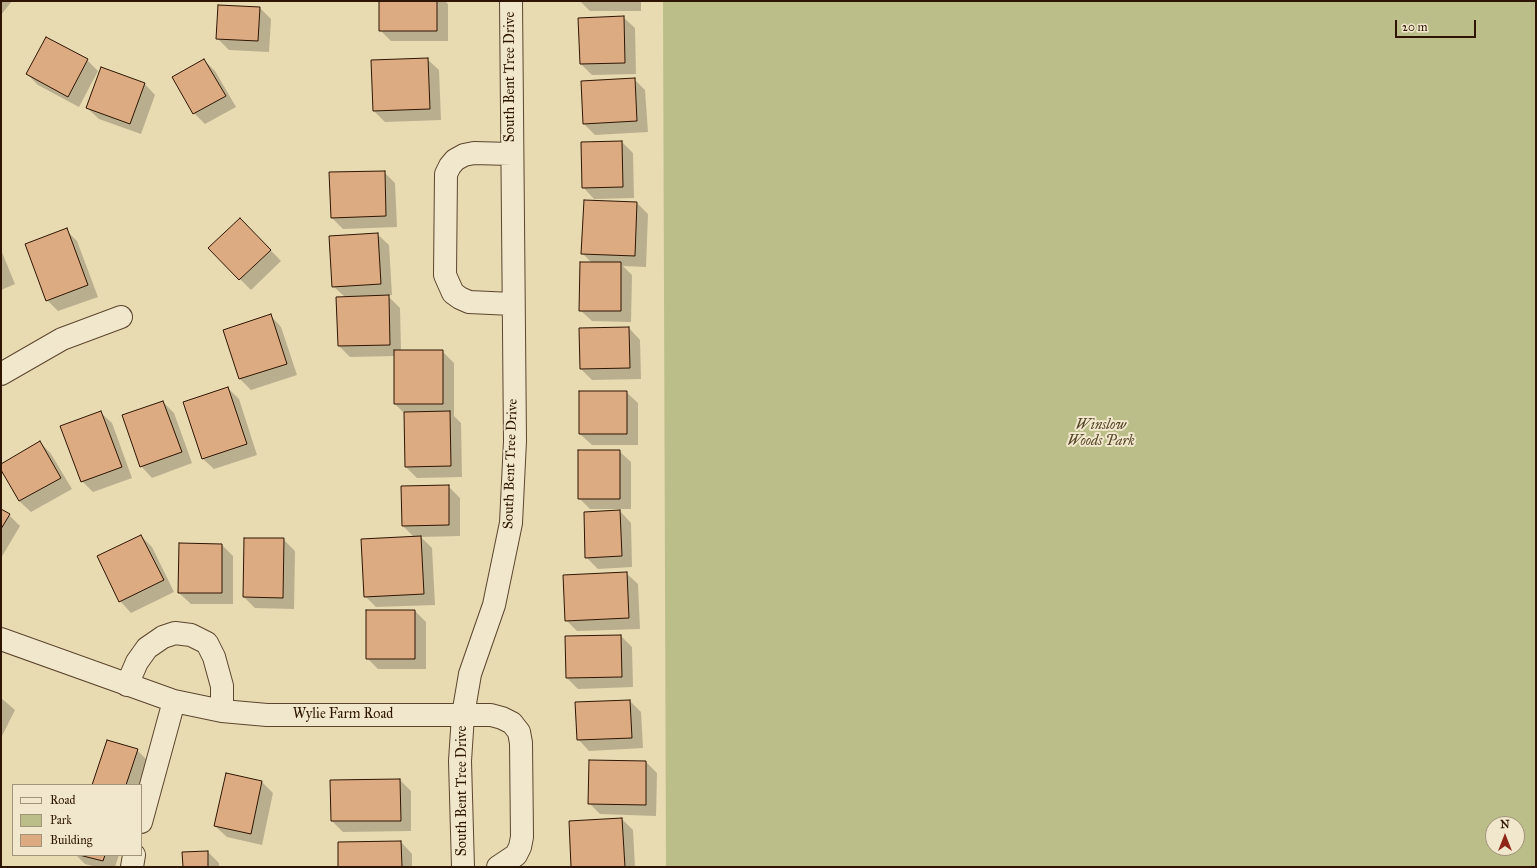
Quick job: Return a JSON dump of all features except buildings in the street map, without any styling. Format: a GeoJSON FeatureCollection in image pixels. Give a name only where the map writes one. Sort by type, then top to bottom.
{"type":"FeatureCollection","features":[{"type":"Feature","properties":{"kind":"street","name":"South Bent Tree Drive"},"geometry":{"type":"LineString","coordinates":[[463,867],[460,761],[463,714],[470,674],[494,605],[511,523],[515,441],[512,304],[510,1]]}},
{"type":"Feature","properties":{"kind":"street","name":"South Bent Tree Drive"},"geometry":{"type":"LineString","coordinates":[[511,154],[464,155],[455,160],[450,166],[446,174],[445,274],[453,293],[460,298],[469,302],[512,304]]}},
{"type":"Feature","properties":{"kind":"street"},"geometry":{"type":"LineString","coordinates":[[1,374],[62,339],[121,316]]}},
{"type":"Feature","properties":{"kind":"street"},"geometry":{"type":"LineString","coordinates":[[127,685],[137,662],[147,648],[163,637],[175,633],[191,635],[207,643],[214,657],[222,686],[222,711]]}},
{"type":"Feature","properties":{"kind":"street","name":"Wylie Farm Road"},"geometry":{"type":"LineString","coordinates":[[1,639],[174,701],[222,711],[267,715],[463,714]]}},
{"type":"Feature","properties":{"kind":"street"},"geometry":{"type":"LineString","coordinates":[[142,818],[174,701]]}},
{"type":"Feature","properties":{"kind":"street","name":"South Bent Tree Drive"},"geometry":{"type":"LineString","coordinates":[[463,714],[491,715],[502,718],[512,723],[520,737],[522,837],[520,847],[516,855],[498,867]]}},
{"type":"Feature","properties":{"kind":"street"},"geometry":{"type":"LineString","coordinates":[[132,867],[134,856]]}},
{"type":"Feature","properties":{"kind":"green space","name":"Winslow Woods Park"},"geometry":{"type":"Polygon","coordinates":[[[663,1],[1536,1],[1536,867],[666,867],[663,1]]]}}]}
